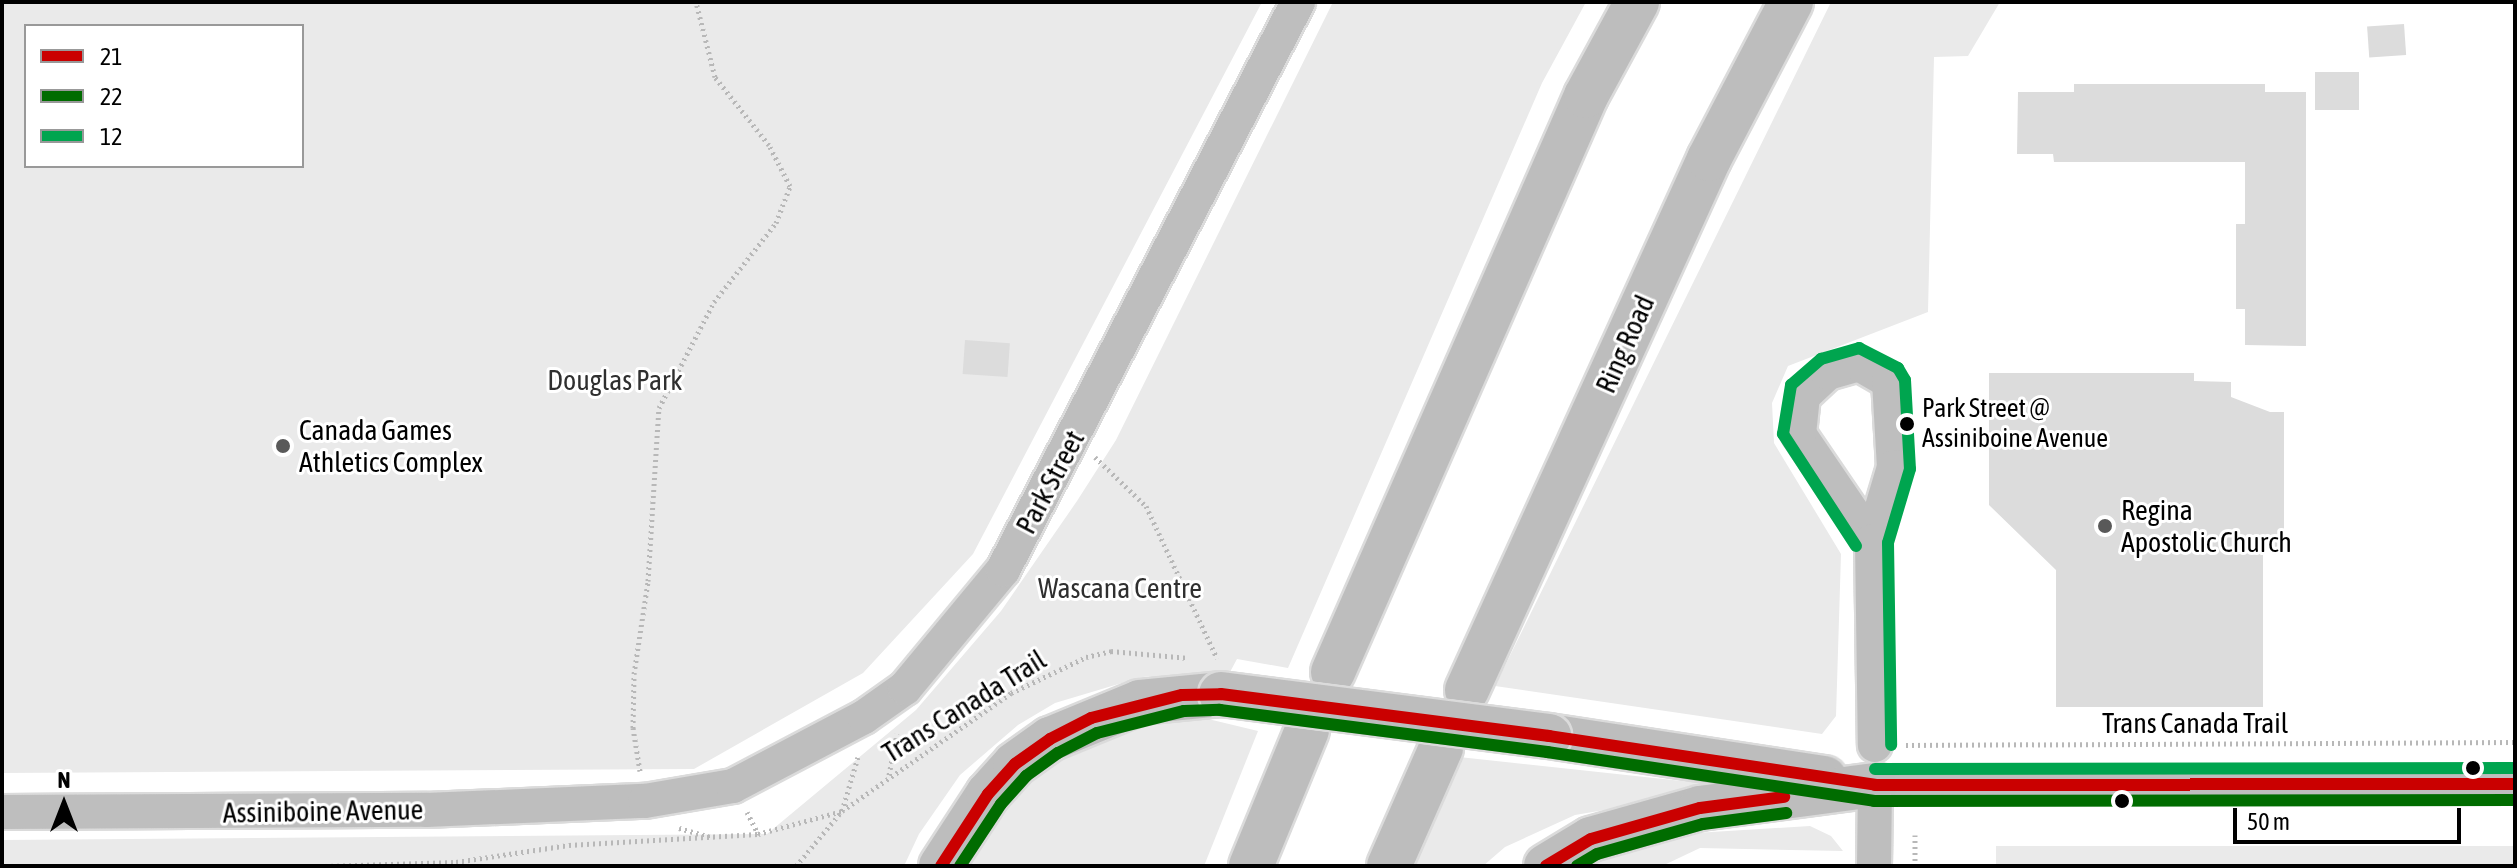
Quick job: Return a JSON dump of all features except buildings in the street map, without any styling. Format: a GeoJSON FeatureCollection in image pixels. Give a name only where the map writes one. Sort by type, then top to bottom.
{"type":"FeatureCollection","features":[{"type":"Feature","properties":{"kind":"highway"},"geometry":{"type":"LineString","coordinates":[[1333,672],[1586,96],[1637,2]]}},
{"type":"Feature","properties":{"kind":"highway","name":"Ring Road"},"geometry":{"type":"LineString","coordinates":[[1467,690],[1709,159],[1791,2]]}},
{"type":"Feature","properties":{"kind":"highway"},"geometry":{"type":"LineString","coordinates":[[941,866],[988,794],[1015,764],[1050,739],[1216,673],[1549,736],[1875,765]]}},
{"type":"Feature","properties":{"kind":"highway"},"geometry":{"type":"LineString","coordinates":[[1251,866],[1307,730]]}},
{"type":"Feature","properties":{"kind":"highway"},"geometry":{"type":"LineString","coordinates":[[1389,866],[1441,748]]}},
{"type":"Feature","properties":{"kind":"highway"},"geometry":{"type":"LineString","coordinates":[[1546,866],[1591,839],[1700,808],[1875,765]]}},
{"type":"Feature","properties":{"kind":"street","name":"Park Street"},"geometry":{"type":"LineString","coordinates":[[645,801],[733,786],[864,717],[905,688],[1003,570],[1298,2]]}},
{"type":"Feature","properties":{"kind":"street"},"geometry":{"type":"LineString","coordinates":[[1872,541],[1799,434],[1803,396],[1828,373],[1859,364],[1889,381],[1894,467],[1872,541],[1874,866]]}},
{"type":"Feature","properties":{"kind":"street"},"geometry":{"type":"LineString","coordinates":[[1875,765],[2515,784]]}},
{"type":"Feature","properties":{"kind":"street","name":"Assiniboine Avenue"},"geometry":{"type":"LineString","coordinates":[[2,812],[426,810],[645,801]]}},
{"type":"Feature","properties":{"kind":"path"},"geometry":{"type":"LineString","coordinates":[[645,801],[633,728],[634,674],[648,581],[659,408],[714,302],[776,223],[790,186],[769,145],[715,77],[696,2]]}},
{"type":"Feature","properties":{"kind":"path"},"geometry":{"type":"LineString","coordinates":[[1074,437],[1146,506],[1216,673]]}},
{"type":"Feature","properties":{"kind":"path","name":"Trans Canada Trail"},"geometry":{"type":"LineString","coordinates":[[796,866],[842,811],[1011,693],[1086,657],[1141,651],[1193,659]]}},
{"type":"Feature","properties":{"kind":"path"},"geometry":{"type":"LineString","coordinates":[[325,866],[456,862],[569,845],[758,834],[842,811],[856,773],[864,717]]}},
{"type":"Feature","properties":{"kind":"path","name":"Trans Canada Trail"},"geometry":{"type":"LineString","coordinates":[[1875,765],[2515,742]]}},
{"type":"Feature","properties":{"kind":"path"},"geometry":{"type":"LineString","coordinates":[[1915,835],[1915,866]]}},
{"type":"Feature","properties":{"kind":"green space","name":"Douglas Park"},"geometry":{"type":"Polygon","coordinates":[[[2,2],[1262,2],[973,554],[863,673],[694,769],[2,773],[2,2]]]}},
{"type":"Feature","properties":{"kind":"green space","name":"Wascana Centre"},"geometry":{"type":"Polygon","coordinates":[[[1333,2],[1586,2],[1542,83],[1288,668],[1237,659],[1230,672],[1142,677],[1055,703],[1018,725],[960,775],[919,834],[904,866],[2,866],[2,840],[767,834],[916,710],[1001,611],[1077,501],[1116,440],[1333,2]]]}},
{"type":"Feature","properties":{"kind":"green space"},"geometry":{"type":"Polygon","coordinates":[[[1831,2],[2000,2],[1968,56],[1934,57],[1928,312],[1788,366],[1772,403],[1774,443],[1841,554],[1836,716],[1822,734],[1495,686],[1831,2]]]}},
{"type":"Feature","properties":{"kind":"green space"},"geometry":{"type":"Polygon","coordinates":[[[1166,717],[1204,718],[1258,731],[1204,866],[959,866],[1001,797],[1055,754],[1110,729],[1166,717]]]}},
{"type":"Feature","properties":{"kind":"green space"},"geometry":{"type":"Polygon","coordinates":[[[1459,757],[1719,785],[1717,791],[1575,815],[1505,847],[1483,866],[1414,866],[1459,757]]]}},
{"type":"Feature","properties":{"kind":"green space"},"geometry":{"type":"Polygon","coordinates":[[[1810,826],[1831,836],[1843,851],[1700,848],[1662,866],[1572,866],[1679,834],[1810,826]]]}},
{"type":"Feature","properties":{"kind":"green space"},"geometry":{"type":"Polygon","coordinates":[[[1996,846],[2515,846],[2515,866],[1996,866],[1996,846]]]}},
{"type":"Feature","properties":{"kind":"transit line","name":"12"},"geometry":{"type":"LineString","coordinates":[[1856,546],[1783,434],[1791,385],[1821,359],[1859,348],[1898,368],[1905,380],[1910,469],[1888,543],[1891,745]]}},
{"type":"Feature","properties":{"kind":"transit line","name":"21"},"geometry":{"type":"LineString","coordinates":[[941,866],[988,794],[1015,764],[1050,739],[1091,718],[1182,695],[1221,694],[1549,736],[1875,785],[2515,784]]}},
{"type":"Feature","properties":{"kind":"transit line","name":"22"},"geometry":{"type":"LineString","coordinates":[[960,866],[1001,804],[1026,776],[1058,753],[1097,733],[1184,711],[1220,710],[1547,752],[1874,801],[2515,800]]}},
{"type":"Feature","properties":{"kind":"transit line","name":"12"},"geometry":{"type":"LineString","coordinates":[[1875,769],[2515,768]]}},
{"type":"Feature","properties":{"kind":"transit line","name":"21"},"geometry":{"type":"LineString","coordinates":[[1546,866],[1591,839],[1700,808],[1784,797]]}},
{"type":"Feature","properties":{"kind":"transit line","name":"22"},"geometry":{"type":"LineString","coordinates":[[1577,866],[1597,854],[1703,824],[1786,813]]}},
{"type":"Feature","properties":{"kind":"place","name":"Park Street @ Assiniboine Avenue"},"geometry":{"type":"Point","coordinates":[1907,424]}},
{"type":"Feature","properties":{"kind":"place","name":"Canada Games Athletics Complex"},"geometry":{"type":"Point","coordinates":[283,446]}},
{"type":"Feature","properties":{"kind":"place","name":"Regina Apostolic Church"},"geometry":{"type":"Point","coordinates":[2105,526]}}]}
